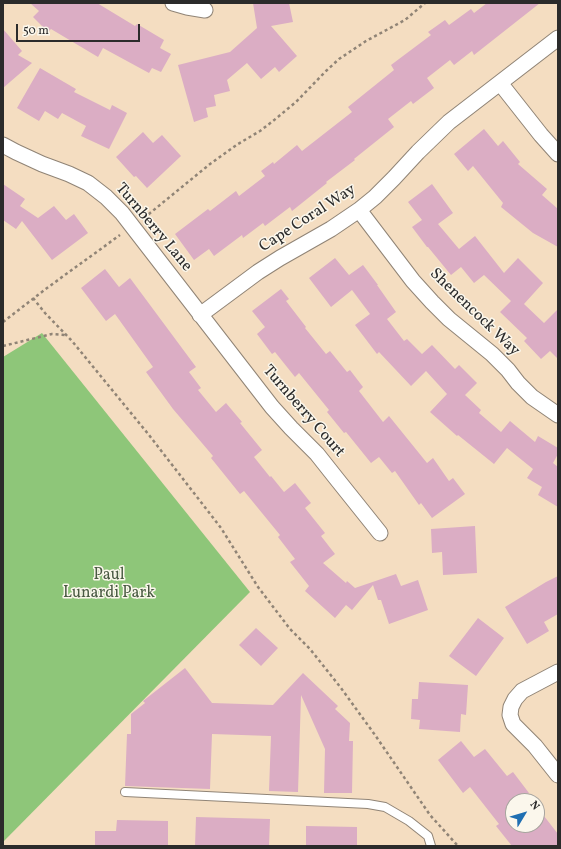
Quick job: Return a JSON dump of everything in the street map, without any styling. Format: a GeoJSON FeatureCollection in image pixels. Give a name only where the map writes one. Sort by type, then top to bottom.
{"type":"FeatureCollection","features":[{"type":"Feature","properties":{"kind":"street"},"geometry":{"type":"LineString","coordinates":[[172,3],[205,10]]}},
{"type":"Feature","properties":{"kind":"street","name":"Cape Coral Way"},"geometry":{"type":"LineString","coordinates":[[200,315],[258,272],[346,220],[359,210],[375,197],[449,122],[558,38]]}},
{"type":"Feature","properties":{"kind":"street"},"geometry":{"type":"LineString","coordinates":[[500,83],[558,154]]}},
{"type":"Feature","properties":{"kind":"street","name":"Turnberry Lane"},"geometry":{"type":"LineString","coordinates":[[3,145],[42,164],[88,183],[106,196],[122,213],[200,315]]}},
{"type":"Feature","properties":{"kind":"street","name":"Shenencock Way"},"geometry":{"type":"LineString","coordinates":[[359,210],[413,281],[432,302],[449,319],[492,354],[532,397],[558,415]]}},
{"type":"Feature","properties":{"kind":"street","name":"Turnberry Court"},"geometry":{"type":"LineString","coordinates":[[200,315],[272,407],[322,460],[380,533]]}},
{"type":"Feature","properties":{"kind":"street"},"geometry":{"type":"LineString","coordinates":[[558,672],[522,691],[515,699],[511,707],[510,715],[513,724],[535,746],[558,775]]}},
{"type":"Feature","properties":{"kind":"lane"},"geometry":{"type":"LineString","coordinates":[[125,792],[368,804],[386,807],[409,820],[428,836],[431,846]]}},
{"type":"Feature","properties":{"kind":"path"},"geometry":{"type":"LineString","coordinates":[[3,322],[33,298],[143,218],[210,164],[273,121],[296,102],[339,59],[353,49],[405,20],[425,3]]}},
{"type":"Feature","properties":{"kind":"path"},"geometry":{"type":"LineString","coordinates":[[33,298],[117,395],[191,488],[221,528],[258,588],[290,629],[310,650],[341,688],[375,734],[430,815],[458,846]]}},
{"type":"Feature","properties":{"kind":"path"},"geometry":{"type":"LineString","coordinates":[[3,346],[52,334],[66,335]]}},
{"type":"Feature","properties":{"kind":"green space","name":"Paul Lunardi Park"},"geometry":{"type":"Polygon","coordinates":[[[42,333],[250,592],[3,842],[3,357],[42,333]]]}},
{"type":"Feature","properties":{"kind":"building"},"geometry":{"type":"Polygon","coordinates":[[[30,3],[97,3],[135,26],[137,24],[164,40],[160,48],[171,54],[161,72],[152,68],[149,73],[103,48],[98,57],[51,29],[48,32],[33,17],[39,11],[30,3]]]}},
{"type":"Feature","properties":{"kind":"building"},"geometry":{"type":"Polygon","coordinates":[[[253,3],[289,3],[293,22],[271,26],[297,56],[279,72],[275,67],[261,79],[247,63],[227,80],[230,91],[214,95],[216,106],[206,108],[208,117],[194,122],[178,65],[230,52],[257,28],[253,3]]]}},
{"type":"Feature","properties":{"kind":"building"},"geometry":{"type":"Polygon","coordinates":[[[487,3],[540,3],[474,55],[472,51],[454,65],[450,60],[427,78],[434,88],[413,104],[411,101],[388,119],[394,127],[292,211],[290,207],[265,226],[263,223],[243,238],[242,235],[214,256],[209,249],[194,260],[175,234],[208,209],[210,211],[236,191],[239,196],[265,176],[261,171],[273,162],[274,164],[297,145],[302,151],[352,112],[348,107],[394,70],[391,65],[431,35],[428,32],[445,20],[449,25],[471,9],[474,13],[487,3]]]}},
{"type":"Feature","properties":{"kind":"building"},"geometry":{"type":"Polygon","coordinates":[[[3,29],[22,51],[18,55],[32,63],[3,88],[3,29]]]}},
{"type":"Feature","properties":{"kind":"building"},"geometry":{"type":"Polygon","coordinates":[[[40,68],[76,89],[74,92],[110,110],[112,105],[127,113],[109,149],[81,136],[86,126],[62,113],[58,119],[45,111],[39,121],[17,108],[40,68]]]}},
{"type":"Feature","properties":{"kind":"building"},"geometry":{"type":"Polygon","coordinates":[[[484,129],[498,146],[503,141],[520,162],[518,164],[547,189],[542,195],[558,209],[558,247],[533,233],[501,207],[503,203],[473,166],[468,171],[454,154],[484,129]]]}},
{"type":"Feature","properties":{"kind":"building"},"geometry":{"type":"Polygon","coordinates":[[[143,132],[153,143],[162,135],[181,156],[147,188],[136,176],[134,177],[116,157],[143,132]]]}},
{"type":"Feature","properties":{"kind":"building"},"geometry":{"type":"Polygon","coordinates":[[[3,184],[25,199],[20,206],[38,218],[54,206],[66,220],[74,214],[88,233],[52,260],[22,221],[16,229],[3,220],[3,184]]]}},
{"type":"Feature","properties":{"kind":"building"},"geometry":{"type":"Polygon","coordinates":[[[432,184],[453,213],[438,224],[459,249],[475,236],[504,273],[518,258],[543,283],[524,304],[544,323],[558,309],[558,359],[550,351],[541,359],[524,341],[527,338],[500,312],[511,301],[484,275],[474,283],[461,267],[451,275],[412,227],[422,220],[408,202],[432,184]]]}},
{"type":"Feature","properties":{"kind":"building"},"geometry":{"type":"Polygon","coordinates":[[[335,258],[349,275],[363,265],[396,312],[387,319],[404,341],[407,339],[422,354],[432,345],[455,369],[459,365],[477,383],[465,395],[481,410],[479,413],[501,432],[510,421],[535,442],[538,436],[558,448],[558,454],[553,463],[558,467],[558,507],[538,495],[542,487],[527,478],[533,469],[507,448],[494,464],[458,435],[457,436],[430,412],[447,394],[426,371],[411,386],[379,352],[377,354],[355,325],[370,314],[352,290],[331,307],[309,278],[335,258]]]}},
{"type":"Feature","properties":{"kind":"building"},"geometry":{"type":"Polygon","coordinates":[[[105,269],[119,287],[130,278],[196,367],[189,372],[201,388],[198,390],[216,412],[226,403],[262,450],[254,457],[270,477],[271,476],[284,492],[295,483],[311,503],[305,508],[325,533],[321,536],[335,554],[323,563],[346,583],[347,581],[355,588],[396,574],[401,586],[418,580],[428,610],[389,624],[381,600],[378,600],[373,585],[352,610],[346,605],[335,618],[305,591],[309,586],[290,562],[295,559],[278,537],[280,535],[244,491],[240,494],[211,458],[213,456],[173,409],[146,372],[153,367],[115,314],[106,321],[81,288],[105,269]]]}},
{"type":"Feature","properties":{"kind":"building"},"geometry":{"type":"Polygon","coordinates":[[[281,289],[289,299],[286,301],[326,354],[330,351],[347,372],[350,370],[363,387],[359,391],[383,422],[389,416],[427,463],[433,458],[449,481],[453,478],[465,494],[432,518],[421,503],[419,505],[395,471],[392,473],[379,457],[371,463],[346,432],[344,433],[327,412],[329,410],[299,373],[295,377],[275,352],[272,354],[257,334],[265,327],[252,311],[281,289]]]}},
{"type":"Feature","properties":{"kind":"building"},"geometry":{"type":"Polygon","coordinates":[[[475,526],[477,573],[443,575],[442,552],[432,553],[431,529],[475,526]]]}},
{"type":"Feature","properties":{"kind":"building"},"geometry":{"type":"Polygon","coordinates":[[[558,576],[558,614],[544,622],[549,631],[527,644],[505,607],[558,576]]]}},
{"type":"Feature","properties":{"kind":"building"},"geometry":{"type":"Polygon","coordinates":[[[478,618],[504,638],[476,676],[449,656],[478,618]]]}},
{"type":"Feature","properties":{"kind":"building"},"geometry":{"type":"Polygon","coordinates":[[[256,628],[278,648],[261,666],[239,645],[256,628]]]}},
{"type":"Feature","properties":{"kind":"building"},"geometry":{"type":"Polygon","coordinates":[[[185,668],[212,703],[273,705],[303,673],[338,706],[335,709],[350,723],[349,741],[353,741],[352,793],[324,793],[325,749],[301,695],[298,792],[269,791],[271,736],[212,734],[210,789],[125,786],[127,734],[131,734],[131,714],[145,703],[143,701],[185,668]]]}},
{"type":"Feature","properties":{"kind":"building"},"geometry":{"type":"Polygon","coordinates":[[[419,682],[468,685],[466,715],[461,714],[460,732],[419,729],[420,720],[411,719],[412,699],[418,699],[419,682]]]}},
{"type":"Feature","properties":{"kind":"building"},"geometry":{"type":"Polygon","coordinates":[[[461,741],[474,757],[485,749],[507,776],[513,772],[529,793],[505,793],[505,833],[545,833],[545,817],[558,834],[558,846],[512,846],[496,826],[499,824],[470,787],[463,793],[438,760],[461,741]]]}},
{"type":"Feature","properties":{"kind":"building"},"geometry":{"type":"Polygon","coordinates":[[[196,817],[270,819],[269,846],[195,846],[196,817]]]}},
{"type":"Feature","properties":{"kind":"building"},"geometry":{"type":"Polygon","coordinates":[[[117,820],[168,821],[168,846],[95,846],[95,831],[116,831],[117,820]]]}},
{"type":"Feature","properties":{"kind":"building"},"geometry":{"type":"Polygon","coordinates":[[[306,826],[357,827],[357,846],[306,846],[306,826]]]}}]}
